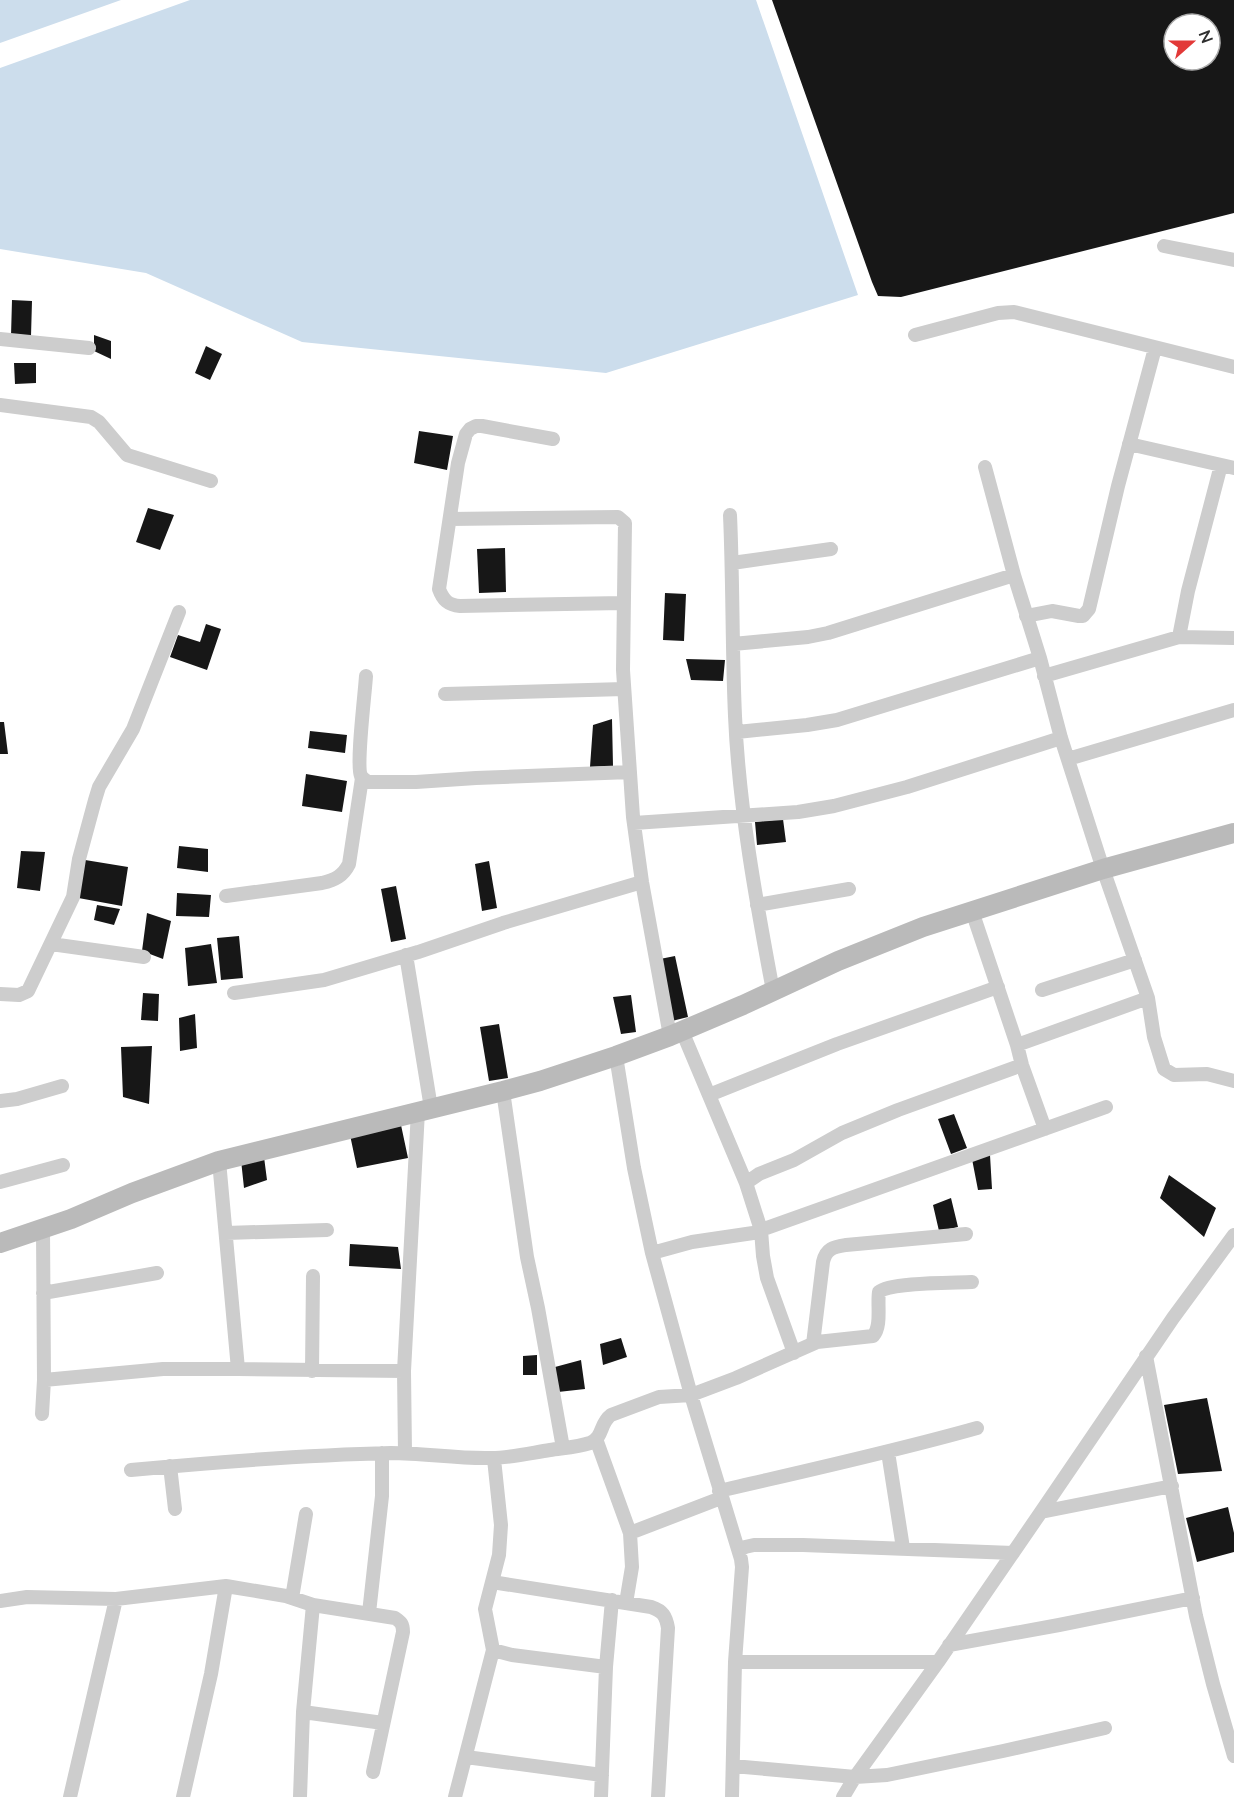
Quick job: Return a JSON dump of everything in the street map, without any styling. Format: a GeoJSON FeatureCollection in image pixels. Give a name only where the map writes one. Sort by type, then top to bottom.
{"type":"FeatureCollection","features":[{"type":"Feature","properties":{"kind":"street"},"geometry":{"type":"LineString","coordinates":[[1164,246],[1234,260]]}},
{"type":"Feature","properties":{"kind":"street"},"geometry":{"type":"LineString","coordinates":[[915,335],[998,313],[1014,312],[1234,367]]}},
{"type":"Feature","properties":{"kind":"street"},"geometry":{"type":"LineString","coordinates":[[0,339],[89,348]]}},
{"type":"Feature","properties":{"kind":"street"},"geometry":{"type":"LineString","coordinates":[[1026,616],[1052,611],[1079,616],[1087,613],[1155,348]]}},
{"type":"Feature","properties":{"kind":"street"},"geometry":{"type":"LineString","coordinates":[[0,405],[91,417],[99,422],[127,455],[211,481]]}},
{"type":"Feature","properties":{"kind":"street"},"geometry":{"type":"LineString","coordinates":[[553,439],[482,426],[476,426],[466,434],[458,463],[440,589],[446,602],[452,605],[623,603]]}},
{"type":"Feature","properties":{"kind":"street"},"geometry":{"type":"LineString","coordinates":[[1129,444],[1228,466],[1188,591],[1179,637]]}},
{"type":"Feature","properties":{"kind":"street"},"geometry":{"type":"LineString","coordinates":[[985,467],[1061,738],[1148,998],[1154,1037],[1164,1069],[1174,1075],[1207,1074],[1234,1082]]}},
{"type":"Feature","properties":{"kind":"street"},"geometry":{"type":"LineString","coordinates":[[730,515],[736,732],[757,905],[773,992]]}},
{"type":"Feature","properties":{"kind":"street"},"geometry":{"type":"LineString","coordinates":[[450,519],[618,517],[625,523],[624,689],[634,823],[642,882],[676,1033],[710,1095],[746,1183],[761,1230],[767,1278],[794,1353]]}},
{"type":"Feature","properties":{"kind":"street"},"geometry":{"type":"LineString","coordinates":[[732,563],[831,549]]}},
{"type":"Feature","properties":{"kind":"street"},"geometry":{"type":"LineString","coordinates":[[734,644],[828,633],[1014,575]]}},
{"type":"Feature","properties":{"kind":"street"},"geometry":{"type":"LineString","coordinates":[[0,994],[19,995],[28,991],[51,944],[73,897],[79,859],[94,800],[133,729],[179,612]]}},
{"type":"Feature","properties":{"kind":"street"},"geometry":{"type":"LineString","coordinates":[[1044,676],[1179,637],[1234,638]]}},
{"type":"Feature","properties":{"kind":"street"},"geometry":{"type":"LineString","coordinates":[[736,732],[807,726],[837,720],[1040,658]]}},
{"type":"Feature","properties":{"kind":"street"},"geometry":{"type":"LineString","coordinates":[[226,896],[333,881],[346,871],[351,855],[362,778],[360,750],[366,676]]}},
{"type":"Feature","properties":{"kind":"street"},"geometry":{"type":"LineString","coordinates":[[445,694],[624,689]]}},
{"type":"Feature","properties":{"kind":"street"},"geometry":{"type":"LineString","coordinates":[[1068,759],[1234,710]]}},
{"type":"Feature","properties":{"kind":"street"},"geometry":{"type":"LineString","coordinates":[[634,823],[798,812],[863,799],[907,787],[1061,738]]}},
{"type":"Feature","properties":{"kind":"street"},"geometry":{"type":"LineString","coordinates":[[362,778],[368,782],[416,782],[630,772]]}},
{"type":"Feature","properties":{"kind":"street"},"geometry":{"type":"LineString","coordinates":[[0,1243],[43,1229],[219,1161],[503,1091],[616,1056],[676,1033],[773,992],[838,961],[923,927],[1103,869],[1234,833]]}},
{"type":"Feature","properties":{"kind":"street"},"geometry":{"type":"LineString","coordinates":[[234,993],[324,980],[406,956],[502,923],[642,882]]}},
{"type":"Feature","properties":{"kind":"street"},"geometry":{"type":"LineString","coordinates":[[757,905],[849,889]]}},
{"type":"Feature","properties":{"kind":"street"},"geometry":{"type":"LineString","coordinates":[[972,912],[1045,1129]]}},
{"type":"Feature","properties":{"kind":"street"},"geometry":{"type":"LineString","coordinates":[[51,944],[144,957]]}},
{"type":"Feature","properties":{"kind":"street"},"geometry":{"type":"LineString","coordinates":[[405,1453],[404,1371],[424,1110],[406,956]]}},
{"type":"Feature","properties":{"kind":"street"},"geometry":{"type":"LineString","coordinates":[[1042,990],[1135,960]]}},
{"type":"Feature","properties":{"kind":"street"},"geometry":{"type":"LineString","coordinates":[[710,1095],[837,1044],[998,987]]}},
{"type":"Feature","properties":{"kind":"street"},"geometry":{"type":"LineString","coordinates":[[1017,1046],[1148,998]]}},
{"type":"Feature","properties":{"kind":"street"},"geometry":{"type":"LineString","coordinates":[[616,1056],[634,1168],[652,1253],[720,1495],[740,1550],[742,1567],[735,1662],[732,1797]]}},
{"type":"Feature","properties":{"kind":"street"},"geometry":{"type":"LineString","coordinates":[[746,1183],[759,1174],[794,1160],[842,1132],[1022,1065]]}},
{"type":"Feature","properties":{"kind":"street"},"geometry":{"type":"LineString","coordinates":[[0,1101],[17,1099],[62,1086]]}},
{"type":"Feature","properties":{"kind":"street"},"geometry":{"type":"LineString","coordinates":[[503,1091],[527,1257],[563,1448]]}},
{"type":"Feature","properties":{"kind":"street"},"geometry":{"type":"LineString","coordinates":[[652,1253],[692,1242],[753,1233],[1106,1107]]}},
{"type":"Feature","properties":{"kind":"street"},"geometry":{"type":"LineString","coordinates":[[219,1161],[238,1369]]}},
{"type":"Feature","properties":{"kind":"street"},"geometry":{"type":"LineString","coordinates":[[0,1182],[63,1165]]}},
{"type":"Feature","properties":{"kind":"street"},"geometry":{"type":"LineString","coordinates":[[42,1414],[44,1380],[43,1229]]}},
{"type":"Feature","properties":{"kind":"street"},"geometry":{"type":"LineString","coordinates":[[226,1233],[327,1230]]}},
{"type":"Feature","properties":{"kind":"street"},"geometry":{"type":"LineString","coordinates":[[813,1344],[824,1255],[827,1251],[846,1245],[966,1234]]}},
{"type":"Feature","properties":{"kind":"street"},"geometry":{"type":"LineString","coordinates":[[843,1797],[950,1645],[1146,1356],[1234,1235]]}},
{"type":"Feature","properties":{"kind":"street"},"geometry":{"type":"LineString","coordinates":[[43,1293],[157,1273]]}},
{"type":"Feature","properties":{"kind":"street"},"geometry":{"type":"LineString","coordinates":[[312,1371],[313,1276]]}},
{"type":"Feature","properties":{"kind":"street"},"geometry":{"type":"LineString","coordinates":[[131,1470],[243,1460],[382,1453],[494,1459],[582,1445],[599,1436],[604,1419],[610,1415],[659,1397],[691,1395],[813,1344],[873,1336],[878,1326],[879,1292],[883,1289],[910,1285],[972,1282]]}},
{"type":"Feature","properties":{"kind":"street"},"geometry":{"type":"LineString","coordinates":[[1146,1356],[1193,1598],[1213,1684],[1234,1756]]}},
{"type":"Feature","properties":{"kind":"street"},"geometry":{"type":"LineString","coordinates":[[44,1380],[163,1369],[404,1371]]}},
{"type":"Feature","properties":{"kind":"street"},"geometry":{"type":"LineString","coordinates":[[630,1533],[720,1495],[977,1428]]}},
{"type":"Feature","properties":{"kind":"street"},"geometry":{"type":"LineString","coordinates":[[596,1439],[630,1533],[632,1567],[626,1603]]}},
{"type":"Feature","properties":{"kind":"street"},"geometry":{"type":"LineString","coordinates":[[888,1452],[903,1548]]}},
{"type":"Feature","properties":{"kind":"street"},"geometry":{"type":"LineString","coordinates":[[369,1613],[382,1496],[382,1453]]}},
{"type":"Feature","properties":{"kind":"street"},"geometry":{"type":"LineString","coordinates":[[455,1797],[493,1650],[485,1609],[499,1555],[501,1525],[494,1459]]}},
{"type":"Feature","properties":{"kind":"street"},"geometry":{"type":"LineString","coordinates":[[170,1466],[175,1509]]}},
{"type":"Feature","properties":{"kind":"street"},"geometry":{"type":"LineString","coordinates":[[1041,1512],[1172,1486]]}},
{"type":"Feature","properties":{"kind":"street"},"geometry":{"type":"LineString","coordinates":[[292,1598],[306,1514]]}},
{"type":"Feature","properties":{"kind":"street"},"geometry":{"type":"LineString","coordinates":[[740,1550],[754,1545],[802,1545],[1013,1553]]}},
{"type":"Feature","properties":{"kind":"street"},"geometry":{"type":"LineString","coordinates":[[492,1582],[612,1600],[657,1609],[664,1613],[668,1628],[658,1797]]}},
{"type":"Feature","properties":{"kind":"street"},"geometry":{"type":"LineString","coordinates":[[183,1797],[211,1674],[226,1586]]}},
{"type":"Feature","properties":{"kind":"street"},"geometry":{"type":"LineString","coordinates":[[0,1601],[27,1597],[116,1599],[226,1586],[292,1598],[313,1605],[395,1618],[403,1625],[403,1632],[373,1773]]}},
{"type":"Feature","properties":{"kind":"street"},"geometry":{"type":"LineString","coordinates":[[950,1645],[1193,1598]]}},
{"type":"Feature","properties":{"kind":"street"},"geometry":{"type":"LineString","coordinates":[[70,1797],[116,1599]]}},
{"type":"Feature","properties":{"kind":"street"},"geometry":{"type":"LineString","coordinates":[[601,1797],[606,1667],[612,1600]]}},
{"type":"Feature","properties":{"kind":"street"},"geometry":{"type":"LineString","coordinates":[[300,1797],[303,1712],[313,1605]]}},
{"type":"Feature","properties":{"kind":"street"},"geometry":{"type":"LineString","coordinates":[[493,1650],[512,1655],[606,1667]]}},
{"type":"Feature","properties":{"kind":"street"},"geometry":{"type":"LineString","coordinates":[[735,1662],[938,1662]]}},
{"type":"Feature","properties":{"kind":"street"},"geometry":{"type":"LineString","coordinates":[[1220,1704],[1234,1701]]}},
{"type":"Feature","properties":{"kind":"street"},"geometry":{"type":"LineString","coordinates":[[303,1712],[383,1723]]}},
{"type":"Feature","properties":{"kind":"street"},"geometry":{"type":"LineString","coordinates":[[733,1766],[855,1777],[887,1775],[1105,1728]]}},
{"type":"Feature","properties":{"kind":"street"},"geometry":{"type":"LineString","coordinates":[[466,1757],[602,1775]]}},
{"type":"Feature","properties":{"kind":"water"},"geometry":{"type":"Polygon","coordinates":[[[0,0],[121,0],[0,43],[0,0]]]}},
{"type":"Feature","properties":{"kind":"water"},"geometry":{"type":"Polygon","coordinates":[[[190,0],[756,0],[858,295],[606,373],[302,342],[146,273],[0,249],[0,68],[190,0]]]}},
{"type":"Feature","properties":{"kind":"building"},"geometry":{"type":"Polygon","coordinates":[[[772,0],[1234,0],[1234,213],[901,297],[878,296],[772,0]]]}},
{"type":"Feature","properties":{"kind":"building"},"geometry":{"type":"Polygon","coordinates":[[[12,300],[32,301],[31,336],[11,336],[12,300]]]}},
{"type":"Feature","properties":{"kind":"building"},"geometry":{"type":"Polygon","coordinates":[[[94,335],[111,341],[111,359],[94,351],[94,335]]]}},
{"type":"Feature","properties":{"kind":"building"},"geometry":{"type":"Polygon","coordinates":[[[206,346],[222,354],[210,380],[195,373],[206,346]]]}},
{"type":"Feature","properties":{"kind":"building"},"geometry":{"type":"Polygon","coordinates":[[[14,363],[36,363],[36,383],[15,384],[14,363]]]}},
{"type":"Feature","properties":{"kind":"building"},"geometry":{"type":"Polygon","coordinates":[[[419,431],[453,436],[447,470],[414,463],[419,431]]]}},
{"type":"Feature","properties":{"kind":"building"},"geometry":{"type":"Polygon","coordinates":[[[148,508],[174,515],[160,550],[136,542],[148,508]]]}},
{"type":"Feature","properties":{"kind":"building"},"geometry":{"type":"Polygon","coordinates":[[[505,548],[506,592],[479,593],[477,549],[505,548]]]}},
{"type":"Feature","properties":{"kind":"building"},"geometry":{"type":"Polygon","coordinates":[[[665,593],[686,594],[684,641],[663,640],[665,593]]]}},
{"type":"Feature","properties":{"kind":"building"},"geometry":{"type":"Polygon","coordinates":[[[206,624],[221,629],[207,670],[170,657],[178,635],[200,642],[206,624]]]}},
{"type":"Feature","properties":{"kind":"building"},"geometry":{"type":"Polygon","coordinates":[[[686,659],[725,660],[723,681],[691,680],[686,659]]]}},
{"type":"Feature","properties":{"kind":"building"},"geometry":{"type":"Polygon","coordinates":[[[612,719],[613,766],[590,767],[593,725],[612,719]]]}},
{"type":"Feature","properties":{"kind":"building"},"geometry":{"type":"Polygon","coordinates":[[[0,722],[4,722],[8,754],[0,754],[0,722]]]}},
{"type":"Feature","properties":{"kind":"building"},"geometry":{"type":"Polygon","coordinates":[[[310,731],[347,735],[345,753],[308,748],[310,731]]]}},
{"type":"Feature","properties":{"kind":"building"},"geometry":{"type":"Polygon","coordinates":[[[306,774],[347,781],[342,812],[302,806],[306,774]]]}},
{"type":"Feature","properties":{"kind":"building"},"geometry":{"type":"Polygon","coordinates":[[[783,819],[786,842],[757,845],[755,822],[783,819]]]}},
{"type":"Feature","properties":{"kind":"building"},"geometry":{"type":"Polygon","coordinates":[[[179,846],[208,849],[208,872],[177,868],[179,846]]]}},
{"type":"Feature","properties":{"kind":"building"},"geometry":{"type":"Polygon","coordinates":[[[21,851],[45,852],[40,891],[17,888],[21,851]]]}},
{"type":"Feature","properties":{"kind":"building"},"geometry":{"type":"Polygon","coordinates":[[[79,859],[128,867],[122,906],[73,897],[79,859]]]}},
{"type":"Feature","properties":{"kind":"building"},"geometry":{"type":"Polygon","coordinates":[[[489,861],[497,908],[482,911],[475,864],[489,861]]]}},
{"type":"Feature","properties":{"kind":"building"},"geometry":{"type":"Polygon","coordinates":[[[396,886],[406,939],[391,942],[381,889],[396,886]]]}},
{"type":"Feature","properties":{"kind":"building"},"geometry":{"type":"Polygon","coordinates":[[[177,893],[211,895],[209,917],[176,916],[177,893]]]}},
{"type":"Feature","properties":{"kind":"building"},"geometry":{"type":"Polygon","coordinates":[[[97,905],[120,909],[114,925],[94,920],[97,905]]]}},
{"type":"Feature","properties":{"kind":"building"},"geometry":{"type":"Polygon","coordinates":[[[147,913],[171,921],[163,959],[142,951],[147,913]]]}},
{"type":"Feature","properties":{"kind":"building"},"geometry":{"type":"Polygon","coordinates":[[[239,936],[243,978],[221,980],[217,938],[239,936]]]}},
{"type":"Feature","properties":{"kind":"building"},"geometry":{"type":"Polygon","coordinates":[[[211,944],[217,983],[188,986],[185,948],[211,944]]]}},
{"type":"Feature","properties":{"kind":"building"},"geometry":{"type":"Polygon","coordinates":[[[675,956],[688,1017],[672,1021],[660,959],[675,956]]]}},
{"type":"Feature","properties":{"kind":"building"},"geometry":{"type":"Polygon","coordinates":[[[143,993],[159,994],[158,1021],[141,1020],[143,993]]]}},
{"type":"Feature","properties":{"kind":"building"},"geometry":{"type":"Polygon","coordinates":[[[631,995],[636,1032],[621,1034],[613,997],[631,995]]]}},
{"type":"Feature","properties":{"kind":"building"},"geometry":{"type":"Polygon","coordinates":[[[195,1014],[197,1048],[180,1051],[179,1018],[195,1014]]]}},
{"type":"Feature","properties":{"kind":"building"},"geometry":{"type":"Polygon","coordinates":[[[499,1024],[508,1078],[489,1081],[480,1027],[499,1024]]]}},
{"type":"Feature","properties":{"kind":"building"},"geometry":{"type":"Polygon","coordinates":[[[152,1046],[149,1104],[123,1097],[121,1047],[152,1046]]]}},
{"type":"Feature","properties":{"kind":"building"},"geometry":{"type":"Polygon","coordinates":[[[954,1114],[967,1148],[951,1154],[938,1119],[954,1114]]]}},
{"type":"Feature","properties":{"kind":"building"},"geometry":{"type":"Polygon","coordinates":[[[401,1125],[408,1158],[357,1168],[350,1135],[401,1125]]]}},
{"type":"Feature","properties":{"kind":"building"},"geometry":{"type":"Polygon","coordinates":[[[990,1155],[992,1189],[978,1190],[972,1159],[990,1155]]]}},
{"type":"Feature","properties":{"kind":"building"},"geometry":{"type":"Polygon","coordinates":[[[264,1157],[267,1180],[244,1188],[241,1160],[264,1157]]]}},
{"type":"Feature","properties":{"kind":"building"},"geometry":{"type":"Polygon","coordinates":[[[1169,1175],[1216,1208],[1204,1237],[1160,1198],[1169,1175]]]}},
{"type":"Feature","properties":{"kind":"building"},"geometry":{"type":"Polygon","coordinates":[[[951,1198],[958,1227],[939,1231],[933,1205],[951,1198]]]}},
{"type":"Feature","properties":{"kind":"building"},"geometry":{"type":"Polygon","coordinates":[[[350,1244],[398,1247],[401,1269],[349,1266],[350,1244]]]}},
{"type":"Feature","properties":{"kind":"building"},"geometry":{"type":"Polygon","coordinates":[[[621,1338],[627,1357],[603,1365],[600,1344],[621,1338]]]}},
{"type":"Feature","properties":{"kind":"building"},"geometry":{"type":"Polygon","coordinates":[[[537,1355],[537,1375],[523,1375],[523,1356],[537,1355]]]}},
{"type":"Feature","properties":{"kind":"building"},"geometry":{"type":"Polygon","coordinates":[[[581,1360],[585,1389],[558,1392],[555,1367],[581,1360]]]}},
{"type":"Feature","properties":{"kind":"building"},"geometry":{"type":"Polygon","coordinates":[[[1207,1398],[1222,1471],[1178,1474],[1164,1405],[1207,1398]]]}},
{"type":"Feature","properties":{"kind":"building"},"geometry":{"type":"Polygon","coordinates":[[[1228,1507],[1234,1533],[1234,1552],[1197,1562],[1186,1518],[1228,1507]]]}}]}
